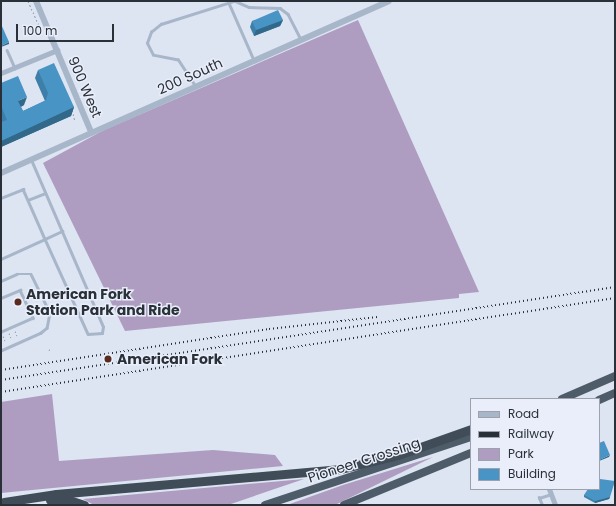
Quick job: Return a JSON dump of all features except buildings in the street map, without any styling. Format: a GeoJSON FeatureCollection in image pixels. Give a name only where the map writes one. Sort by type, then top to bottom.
{"type":"FeatureCollection","features":[{"type":"Feature","properties":{"kind":"highway"},"geometry":{"type":"LineString","coordinates":[[564,398],[615,376]]}},
{"type":"Feature","properties":{"kind":"highway"},"geometry":{"type":"LineString","coordinates":[[600,400],[615,393]]}},
{"type":"Feature","properties":{"kind":"highway"},"geometry":{"type":"LineString","coordinates":[[2,502],[56,494],[341,469],[404,454],[470,429]]}},
{"type":"Feature","properties":{"kind":"highway","name":"Pioneer Crossing"},"geometry":{"type":"LineString","coordinates":[[265,505],[470,437]]}},
{"type":"Feature","properties":{"kind":"highway"},"geometry":{"type":"LineString","coordinates":[[344,505],[470,453]]}},
{"type":"Feature","properties":{"kind":"highway"},"geometry":{"type":"LineString","coordinates":[[2,502],[64,499],[84,505]]}},
{"type":"Feature","properties":{"kind":"street","name":"900 West"},"geometry":{"type":"LineString","coordinates":[[36,1],[92,132]]}},
{"type":"Feature","properties":{"kind":"street","name":"200 South"},"geometry":{"type":"LineString","coordinates":[[1,173],[389,1]]}},
{"type":"Feature","properties":{"kind":"street","name":"900 West"},"geometry":{"type":"LineString","coordinates":[[1,73],[15,69],[57,50]]}},
{"type":"Feature","properties":{"kind":"street"},"geometry":{"type":"LineString","coordinates":[[550,491],[555,505]]}},
{"type":"Feature","properties":{"kind":"lane"},"geometry":{"type":"LineString","coordinates":[[195,87],[178,60],[152,55],[147,43],[151,32],[161,24],[234,1],[249,7],[280,8],[288,14],[301,40]]}},
{"type":"Feature","properties":{"kind":"lane"},"geometry":{"type":"LineString","coordinates":[[230,2],[254,61]]}},
{"type":"Feature","properties":{"kind":"lane"},"geometry":{"type":"LineString","coordinates":[[7,50],[15,69]]}},
{"type":"Feature","properties":{"kind":"lane"},"geometry":{"type":"LineString","coordinates":[[1,198],[23,189],[87,332],[99,335],[103,327],[46,193],[30,160]]}},
{"type":"Feature","properties":{"kind":"lane"},"geometry":{"type":"LineString","coordinates":[[28,200],[46,193]]}},
{"type":"Feature","properties":{"kind":"lane"},"geometry":{"type":"LineString","coordinates":[[1,259],[62,232]]}},
{"type":"Feature","properties":{"kind":"lane"},"geometry":{"type":"LineString","coordinates":[[1,281],[17,274],[31,274],[50,313],[47,328],[41,333],[1,350]]}},
{"type":"Feature","properties":{"kind":"lane"},"geometry":{"type":"LineString","coordinates":[[1,298],[20,290],[33,318],[1,332]]}},
{"type":"Feature","properties":{"kind":"lane"},"geometry":{"type":"LineString","coordinates":[[542,505],[539,498],[550,491]]}},
{"type":"Feature","properties":{"kind":"path"},"geometry":{"type":"LineString","coordinates":[[28,1],[44,37]]}},
{"type":"Feature","properties":{"kind":"path"},"geometry":{"type":"LineString","coordinates":[[70,104],[75,121]]}},
{"type":"Feature","properties":{"kind":"green space"},"geometry":{"type":"Polygon","coordinates":[[[358,20],[479,292],[459,294],[459,298],[125,331],[43,163],[104,130],[358,20]]]}},
{"type":"Feature","properties":{"kind":"green space"},"geometry":{"type":"Polygon","coordinates":[[[52,394],[59,461],[213,450],[275,455],[283,466],[1,493],[1,402],[52,394]]]}},
{"type":"Feature","properties":{"kind":"green space"},"geometry":{"type":"Polygon","coordinates":[[[433,457],[335,505],[287,505],[343,485],[433,457]]]}},
{"type":"Feature","properties":{"kind":"green space"},"geometry":{"type":"Polygon","coordinates":[[[304,479],[228,505],[94,505],[83,499],[304,479]]]}},
{"type":"Feature","properties":{"kind":"railway"},"geometry":{"type":"LineString","coordinates":[[1,380],[615,287]]}},
{"type":"Feature","properties":{"kind":"railway"},"geometry":{"type":"LineString","coordinates":[[1,392],[615,298]]}},
{"type":"Feature","properties":{"kind":"railway"},"geometry":{"type":"LineString","coordinates":[[1,370],[269,329],[377,317]]}},
{"type":"Feature","properties":{"kind":"place","name":"American Fork Station Park and Ride"},"geometry":{"type":"Point","coordinates":[18,302]}},
{"type":"Feature","properties":{"kind":"place","name":"American Fork"},"geometry":{"type":"Point","coordinates":[108,359]}}]}
